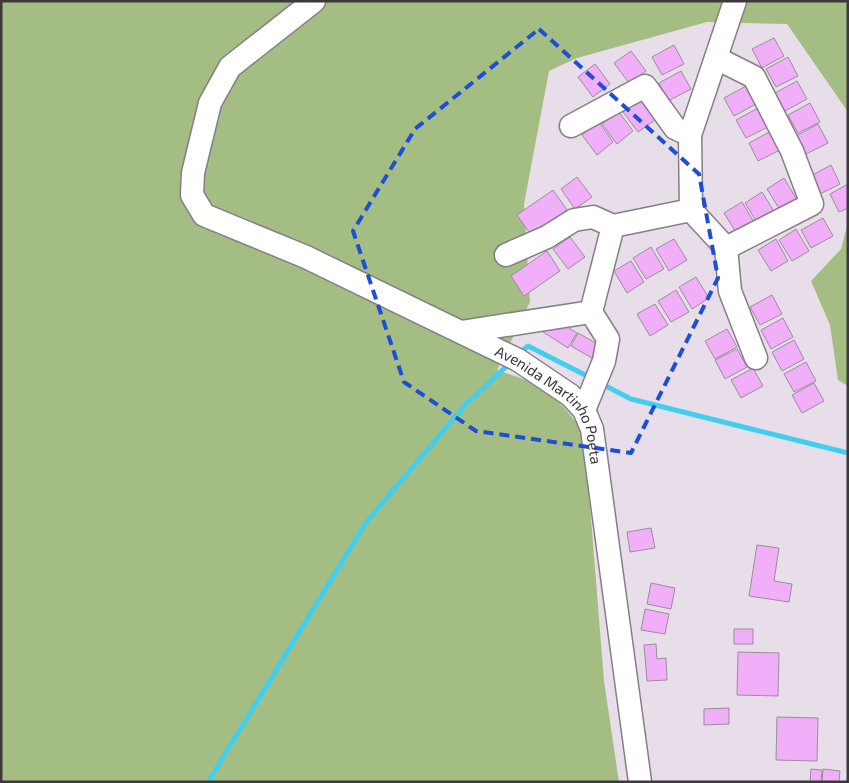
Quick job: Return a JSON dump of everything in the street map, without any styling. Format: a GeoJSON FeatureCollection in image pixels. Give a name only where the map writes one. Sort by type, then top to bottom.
{"type":"FeatureCollection","features":[{"type":"Feature","properties":{"kind":"street","name":"Avenida Martinho Poeta"},"geometry":{"type":"LineString","coordinates":[[314,1],[230,67],[210,103],[193,173],[192,195],[204,215],[306,257],[515,358],[577,402],[592,429],[640,782]]}},
{"type":"Feature","properties":{"kind":"street"},"geometry":{"type":"LineString","coordinates":[[735,1],[690,135],[691,210],[726,248],[730,291],[756,358]]}},
{"type":"Feature","properties":{"kind":"street"},"geometry":{"type":"LineString","coordinates":[[716,58],[754,77],[792,151],[812,204],[726,248]]}},
{"type":"Feature","properties":{"kind":"street"},"geometry":{"type":"LineString","coordinates":[[571,126],[645,86],[675,128],[690,135]]}},
{"type":"Feature","properties":{"kind":"street"},"geometry":{"type":"LineString","coordinates":[[506,254],[547,237],[574,220],[592,218],[613,226],[691,210]]}},
{"type":"Feature","properties":{"kind":"street"},"geometry":{"type":"LineString","coordinates":[[577,402],[604,361],[608,340],[591,312],[613,226]]}},
{"type":"Feature","properties":{"kind":"street"},"geometry":{"type":"LineString","coordinates":[[460,332],[591,312]]}},
{"type":"Feature","properties":{"kind":"highlighted area"},"geometry":{"type":"Polygon","coordinates":[[[539,29],[699,174],[718,278],[631,453],[476,431],[404,382],[353,231],[415,129],[539,29]]]}},
{"type":"Feature","properties":{"kind":"green space"},"geometry":{"type":"Polygon","coordinates":[[[1,1],[848,1],[848,112],[787,24],[707,22],[577,58],[549,71],[524,204],[530,302],[497,370],[546,387],[584,431],[604,681],[619,782],[1,782],[1,1]]]}},
{"type":"Feature","properties":{"kind":"green space"},"geometry":{"type":"Polygon","coordinates":[[[848,223],[848,386],[838,380],[830,325],[811,281],[841,249],[848,223]]]}},
{"type":"Feature","properties":{"kind":"building"},"geometry":{"type":"Polygon","coordinates":[[[774,38],[784,56],[762,68],[752,49],[774,38]]]}},
{"type":"Feature","properties":{"kind":"building"},"geometry":{"type":"Polygon","coordinates":[[[674,45],[684,64],[662,75],[652,57],[674,45]]]}},
{"type":"Feature","properties":{"kind":"building"},"geometry":{"type":"Polygon","coordinates":[[[631,51],[646,71],[629,83],[614,63],[631,51]]]}},
{"type":"Feature","properties":{"kind":"building"},"geometry":{"type":"Polygon","coordinates":[[[788,57],[798,76],[776,87],[766,69],[788,57]]]}},
{"type":"Feature","properties":{"kind":"building"},"geometry":{"type":"Polygon","coordinates":[[[595,64],[610,84],[593,97],[578,77],[595,64]]]}},
{"type":"Feature","properties":{"kind":"building"},"geometry":{"type":"Polygon","coordinates":[[[681,71],[691,89],[668,101],[659,83],[681,71]]]}},
{"type":"Feature","properties":{"kind":"building"},"geometry":{"type":"Polygon","coordinates":[[[797,81],[807,99],[785,111],[775,93],[797,81]]]}},
{"type":"Feature","properties":{"kind":"building"},"geometry":{"type":"Polygon","coordinates":[[[746,86],[756,104],[734,116],[724,98],[746,86]]]}},
{"type":"Feature","properties":{"kind":"building"},"geometry":{"type":"Polygon","coordinates":[[[640,100],[655,120],[638,132],[623,112],[640,100]]]}},
{"type":"Feature","properties":{"kind":"building"},"geometry":{"type":"Polygon","coordinates":[[[810,103],[820,122],[798,133],[788,115],[810,103]]]}},
{"type":"Feature","properties":{"kind":"building"},"geometry":{"type":"Polygon","coordinates":[[[758,108],[768,127],[746,138],[736,120],[758,108]]]}},
{"type":"Feature","properties":{"kind":"building"},"geometry":{"type":"Polygon","coordinates":[[[619,112],[633,131],[617,144],[602,124],[619,112]]]}},
{"type":"Feature","properties":{"kind":"building"},"geometry":{"type":"Polygon","coordinates":[[[599,122],[613,142],[597,155],[582,135],[599,122]]]}},
{"type":"Feature","properties":{"kind":"building"},"geometry":{"type":"Polygon","coordinates":[[[818,124],[828,143],[806,154],[796,136],[818,124]]]}},
{"type":"Feature","properties":{"kind":"building"},"geometry":{"type":"Polygon","coordinates":[[[771,131],[780,150],[758,161],[749,143],[771,131]]]}},
{"type":"Feature","properties":{"kind":"building"},"geometry":{"type":"Polygon","coordinates":[[[831,165],[840,184],[818,195],[809,177],[831,165]]]}},
{"type":"Feature","properties":{"kind":"building"},"geometry":{"type":"Polygon","coordinates":[[[577,177],[592,197],[575,209],[561,189],[577,177]]]}},
{"type":"Feature","properties":{"kind":"building"},"geometry":{"type":"Polygon","coordinates":[[[784,178],[797,200],[780,210],[767,189],[784,178]]]}},
{"type":"Feature","properties":{"kind":"building"},"geometry":{"type":"Polygon","coordinates":[[[848,184],[848,208],[839,212],[830,194],[848,184]]]}},
{"type":"Feature","properties":{"kind":"building"},"geometry":{"type":"Polygon","coordinates":[[[553,190],[567,210],[531,235],[517,215],[553,190]]]}},
{"type":"Feature","properties":{"kind":"building"},"geometry":{"type":"Polygon","coordinates":[[[762,192],[775,213],[758,224],[745,203],[762,192]]]}},
{"type":"Feature","properties":{"kind":"building"},"geometry":{"type":"Polygon","coordinates":[[[742,202],[755,224],[737,234],[724,213],[742,202]]]}},
{"type":"Feature","properties":{"kind":"building"},"geometry":{"type":"Polygon","coordinates":[[[823,218],[833,236],[811,248],[801,230],[823,218]]]}},
{"type":"Feature","properties":{"kind":"building"},"geometry":{"type":"Polygon","coordinates":[[[796,229],[809,251],[792,261],[779,240],[796,229]]]}},
{"type":"Feature","properties":{"kind":"building"},"geometry":{"type":"Polygon","coordinates":[[[570,237],[585,257],[568,269],[553,249],[570,237]]]}},
{"type":"Feature","properties":{"kind":"building"},"geometry":{"type":"Polygon","coordinates":[[[674,239],[687,260],[669,271],[656,249],[674,239]]]}},
{"type":"Feature","properties":{"kind":"building"},"geometry":{"type":"Polygon","coordinates":[[[776,239],[788,261],[771,271],[758,250],[776,239]]]}},
{"type":"Feature","properties":{"kind":"building"},"geometry":{"type":"Polygon","coordinates":[[[651,247],[664,269],[646,279],[633,258],[651,247]]]}},
{"type":"Feature","properties":{"kind":"building"},"geometry":{"type":"Polygon","coordinates":[[[547,251],[560,271],[524,296],[511,276],[547,251]]]}},
{"type":"Feature","properties":{"kind":"building"},"geometry":{"type":"Polygon","coordinates":[[[631,261],[644,282],[627,293],[614,271],[631,261]]]}},
{"type":"Feature","properties":{"kind":"building"},"geometry":{"type":"Polygon","coordinates":[[[696,277],[709,298],[692,309],[679,287],[696,277]]]}},
{"type":"Feature","properties":{"kind":"building"},"geometry":{"type":"Polygon","coordinates":[[[676,290],[689,312],[671,322],[658,301],[676,290]]]}},
{"type":"Feature","properties":{"kind":"building"},"geometry":{"type":"Polygon","coordinates":[[[772,295],[782,314],[760,325],[750,307],[772,295]]]}},
{"type":"Feature","properties":{"kind":"building"},"geometry":{"type":"Polygon","coordinates":[[[655,304],[668,325],[650,336],[637,314],[655,304]]]}},
{"type":"Feature","properties":{"kind":"building"},"geometry":{"type":"Polygon","coordinates":[[[553,318],[577,333],[568,348],[543,332],[553,318]]]}},
{"type":"Feature","properties":{"kind":"building"},"geometry":{"type":"Polygon","coordinates":[[[783,318],[793,337],[771,349],[761,330],[783,318]]]}},
{"type":"Feature","properties":{"kind":"building"},"geometry":{"type":"Polygon","coordinates":[[[727,329],[737,347],[715,359],[705,341],[727,329]]]}},
{"type":"Feature","properties":{"kind":"building"},"geometry":{"type":"Polygon","coordinates":[[[578,333],[599,345],[592,358],[571,346],[578,333]]]}},
{"type":"Feature","properties":{"kind":"building"},"geometry":{"type":"Polygon","coordinates":[[[794,340],[804,359],[782,371],[772,352],[794,340]]]}},
{"type":"Feature","properties":{"kind":"building"},"geometry":{"type":"Polygon","coordinates":[[[737,349],[747,367],[725,379],[715,360],[737,349]]]}},
{"type":"Feature","properties":{"kind":"building"},"geometry":{"type":"Polygon","coordinates":[[[806,362],[816,381],[794,392],[784,374],[806,362]]]}},
{"type":"Feature","properties":{"kind":"building"},"geometry":{"type":"Polygon","coordinates":[[[753,368],[763,386],[741,398],[731,380],[753,368]]]}},
{"type":"Feature","properties":{"kind":"building"},"geometry":{"type":"Polygon","coordinates":[[[814,383],[824,401],[802,413],[792,395],[814,383]]]}},
{"type":"Feature","properties":{"kind":"building"},"geometry":{"type":"Polygon","coordinates":[[[651,528],[655,548],[630,552],[627,532],[651,528]]]}},
{"type":"Feature","properties":{"kind":"building"},"geometry":{"type":"Polygon","coordinates":[[[757,545],[779,548],[774,581],[792,584],[789,602],[749,596],[757,545]]]}},
{"type":"Feature","properties":{"kind":"building"},"geometry":{"type":"Polygon","coordinates":[[[651,583],[675,588],[671,609],[647,604],[651,583]]]}},
{"type":"Feature","properties":{"kind":"building"},"geometry":{"type":"Polygon","coordinates":[[[645,609],[669,614],[665,634],[641,630],[645,609]]]}},
{"type":"Feature","properties":{"kind":"building"},"geometry":{"type":"Polygon","coordinates":[[[734,629],[753,629],[753,644],[734,644],[734,629]]]}},
{"type":"Feature","properties":{"kind":"building"},"geometry":{"type":"Polygon","coordinates":[[[656,644],[657,659],[666,658],[667,680],[647,681],[644,645],[656,644]]]}},
{"type":"Feature","properties":{"kind":"building"},"geometry":{"type":"Polygon","coordinates":[[[738,652],[779,653],[778,696],[737,695],[738,652]]]}},
{"type":"Feature","properties":{"kind":"building"},"geometry":{"type":"Polygon","coordinates":[[[729,708],[729,724],[704,725],[704,709],[729,708]]]}},
{"type":"Feature","properties":{"kind":"building"},"geometry":{"type":"Polygon","coordinates":[[[777,717],[818,718],[817,761],[776,760],[777,717]]]}},
{"type":"Feature","properties":{"kind":"building"},"geometry":{"type":"Polygon","coordinates":[[[811,769],[822,770],[821,782],[810,782],[811,769]]]}},
{"type":"Feature","properties":{"kind":"building"},"geometry":{"type":"Polygon","coordinates":[[[823,769],[840,771],[839,782],[822,782],[823,769]]]}},
{"type":"Feature","properties":{"kind":"waterway"},"geometry":{"type":"LineString","coordinates":[[520,353],[528,346],[591,378]]}},
{"type":"Feature","properties":{"kind":"waterway"},"geometry":{"type":"LineString","coordinates":[[208,782],[365,524],[465,405],[510,363]]}},
{"type":"Feature","properties":{"kind":"waterway"},"geometry":{"type":"LineString","coordinates":[[600,383],[631,399],[848,453]]}}]}
